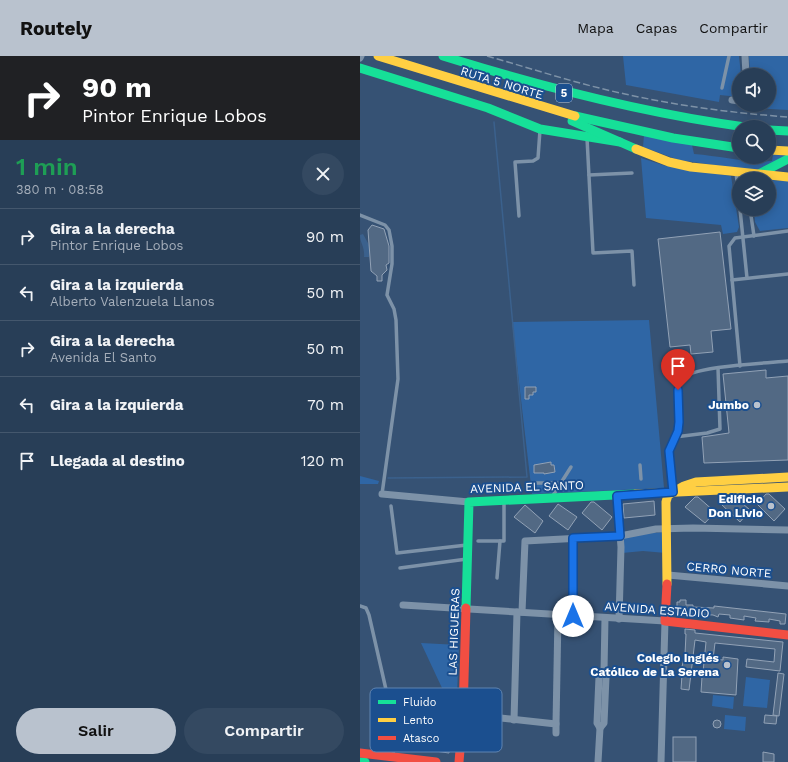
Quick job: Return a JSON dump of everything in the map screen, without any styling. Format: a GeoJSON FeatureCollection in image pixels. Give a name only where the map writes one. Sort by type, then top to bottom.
{"type":"FeatureCollection","features":[{"type":"Feature","properties":{"kind":"main road","name":"RUTA 5 NORTE"},"geometry":{"type":"LineString","coordinates":[[378,56],[542,108],[673,138],[732,147]]}},
{"type":"Feature","properties":{"kind":"main road","name":"RUTA 5 NORTE"},"geometry":{"type":"LineString","coordinates":[[443,56],[578,96],[675,117],[732,125]]}},
{"type":"Feature","properties":{"kind":"main road"},"geometry":{"type":"LineString","coordinates":[[360,68],[488,108],[540,128],[620,142]]}},
{"type":"Feature","properties":{"kind":"main road"},"geometry":{"type":"LineString","coordinates":[[542,108],[669,162],[736,172]]}},
{"type":"Feature","properties":{"kind":"main road"},"geometry":{"type":"LineString","coordinates":[[776,130],[788,131]]}},
{"type":"Feature","properties":{"kind":"main road"},"geometry":{"type":"LineString","coordinates":[[776,150],[788,151]]}},
{"type":"Feature","properties":{"kind":"main road"},"geometry":{"type":"LineString","coordinates":[[764,172],[788,159]]}},
{"type":"Feature","properties":{"kind":"main road"},"geometry":{"type":"LineString","coordinates":[[776,177],[788,177]]}},
{"type":"Feature","properties":{"kind":"main road","name":"AVENIDA EL SANTO"},"geometry":{"type":"LineString","coordinates":[[673,492],[696,482],[788,477]]}},
{"type":"Feature","properties":{"kind":"main road","name":"AVENIDA EL SANTO"},"geometry":{"type":"LineString","coordinates":[[469,502],[788,487]]}},
{"type":"Feature","properties":{"kind":"main road"},"geometry":{"type":"LineString","coordinates":[[665,621],[668,575],[666,502],[668,495],[673,492]]}},
{"type":"Feature","properties":{"kind":"main road","name":"LAS HIGUERAS"},"geometry":{"type":"LineString","coordinates":[[464,688],[469,502]]}},
{"type":"Feature","properties":{"kind":"main road","name":"AVENIDA ESTADIO"},"geometry":{"type":"LineString","coordinates":[[665,621],[788,635]]}},
{"type":"Feature","properties":{"kind":"main road","name":"LAS HIGUERAS"},"geometry":{"type":"LineString","coordinates":[[459,762],[460,752]]}},
{"type":"Feature","properties":{"kind":"main road"},"geometry":{"type":"LineString","coordinates":[[360,754],[436,762]]}},
{"type":"Feature","properties":{"kind":"main road"},"geometry":{"type":"LineString","coordinates":[[360,762],[365,762]]}},
{"type":"Feature","properties":{"kind":"street"},"geometry":{"type":"LineString","coordinates":[[745,56],[746,68]]}},
{"type":"Feature","properties":{"kind":"street","name":"AVENIDA EL SANTO"},"geometry":{"type":"LineString","coordinates":[[382,494],[469,502]]}},
{"type":"Feature","properties":{"kind":"street"},"geometry":{"type":"LineString","coordinates":[[617,496],[620,536],[619,618]]}},
{"type":"Feature","properties":{"kind":"street"},"geometry":{"type":"LineString","coordinates":[[514,720],[519,612],[525,541],[620,536],[656,529],[693,528],[788,530]]}},
{"type":"Feature","properties":{"kind":"street"},"geometry":{"type":"LineString","coordinates":[[573,538],[573,616]]}},
{"type":"Feature","properties":{"kind":"street","name":"CERRO NORTE"},"geometry":{"type":"LineString","coordinates":[[668,575],[788,586]]}},
{"type":"Feature","properties":{"kind":"street","name":"AVENIDA ESTADIO"},"geometry":{"type":"LineString","coordinates":[[403,605],[665,621]]}},
{"type":"Feature","properties":{"kind":"street"},"geometry":{"type":"LineString","coordinates":[[556,733],[558,615]]}},
{"type":"Feature","properties":{"kind":"street"},"geometry":{"type":"LineString","coordinates":[[598,762],[600,728],[597,723],[599,677],[604,671],[605,618]]}},
{"type":"Feature","properties":{"kind":"street"},"geometry":{"type":"LineString","coordinates":[[661,762],[665,621]]}},
{"type":"Feature","properties":{"kind":"street"},"geometry":{"type":"LineString","coordinates":[[502,719],[556,724]]}},
{"type":"Feature","properties":{"kind":"lane"},"geometry":{"type":"LineString","coordinates":[[722,88],[729,56]]}},
{"type":"Feature","properties":{"kind":"lane"},"geometry":{"type":"LineString","coordinates":[[520,216],[515,162],[533,161],[538,158],[540,128]]}},
{"type":"Feature","properties":{"kind":"lane"},"geometry":{"type":"LineString","coordinates":[[587,137],[593,253],[632,251],[634,285]]}},
{"type":"Feature","properties":{"kind":"lane"},"geometry":{"type":"LineString","coordinates":[[589,175],[632,173]]}},
{"type":"Feature","properties":{"kind":"lane"},"geometry":{"type":"LineString","coordinates":[[360,215],[385,226],[389,230],[392,246],[392,264],[386,294],[394,309],[396,320],[398,379],[382,494]]}},
{"type":"Feature","properties":{"kind":"lane"},"geometry":{"type":"LineString","coordinates":[[741,216],[748,278]]}},
{"type":"Feature","properties":{"kind":"lane"},"geometry":{"type":"LineString","coordinates":[[751,216],[754,236]]}},
{"type":"Feature","properties":{"kind":"lane"},"geometry":{"type":"LineString","coordinates":[[740,366],[729,246],[735,238],[788,231]]}},
{"type":"Feature","properties":{"kind":"lane"},"geometry":{"type":"LineString","coordinates":[[732,280],[788,274]]}},
{"type":"Feature","properties":{"kind":"lane"},"geometry":{"type":"LineString","coordinates":[[673,492],[669,451],[679,422],[678,390],[681,379],[688,373],[718,368],[788,361]]}},
{"type":"Feature","properties":{"kind":"lane"},"geometry":{"type":"LineString","coordinates":[[675,437],[707,433],[720,429],[718,368]]}},
{"type":"Feature","properties":{"kind":"lane"},"geometry":{"type":"LineString","coordinates":[[640,465],[641,480]]}},
{"type":"Feature","properties":{"kind":"lane"},"geometry":{"type":"LineString","coordinates":[[551,498],[571,467]]}},
{"type":"Feature","properties":{"kind":"lane"},"geometry":{"type":"LineString","coordinates":[[536,483],[561,483]]}},
{"type":"Feature","properties":{"kind":"lane"},"geometry":{"type":"LineString","coordinates":[[478,541],[504,542],[504,500]]}},
{"type":"Feature","properties":{"kind":"lane"},"geometry":{"type":"LineString","coordinates":[[391,506],[397,553],[468,545]]}},
{"type":"Feature","properties":{"kind":"lane"},"geometry":{"type":"LineString","coordinates":[[498,578],[500,542]]}},
{"type":"Feature","properties":{"kind":"lane"},"geometry":{"type":"LineString","coordinates":[[400,568],[468,559]]}},
{"type":"Feature","properties":{"kind":"lane"},"geometry":{"type":"LineString","coordinates":[[360,606],[366,608],[369,615],[386,688]]}},
{"type":"Feature","properties":{"kind":"lane"},"geometry":{"type":"LineString","coordinates":[[393,752],[393,757]]}},
{"type":"Feature","properties":{"kind":"shaded area"},"geometry":{"type":"Polygon","coordinates":[[[623,56],[739,56],[740,68],[732,68],[732,96],[720,95],[719,102],[626,85],[623,56]]]}},
{"type":"Feature","properties":{"kind":"shaded area"},"geometry":{"type":"Polygon","coordinates":[[[749,56],[788,56],[788,110],[776,109],[776,68],[750,68],[749,56]]]}},
{"type":"Feature","properties":{"kind":"shaded area"},"geometry":{"type":"Polygon","coordinates":[[[644,135],[692,145],[694,154],[732,159],[732,164],[771,164],[762,169],[748,170],[679,160],[643,147],[644,135]]]}},
{"type":"Feature","properties":{"kind":"shaded area"},"geometry":{"type":"Polygon","coordinates":[[[776,154],[787,155],[776,161],[776,154]]]}},
{"type":"Feature","properties":{"kind":"shaded area"},"geometry":{"type":"Polygon","coordinates":[[[641,158],[666,166],[731,176],[732,216],[737,216],[739,227],[737,232],[723,234],[721,225],[646,218],[641,158]]]}},
{"type":"Feature","properties":{"kind":"shaded area"},"geometry":{"type":"Polygon","coordinates":[[[776,180],[788,181],[788,228],[760,231],[755,222],[755,216],[776,216],[776,180]]]}},
{"type":"Feature","properties":{"kind":"shaded area"},"geometry":{"type":"Polygon","coordinates":[[[363,234],[369,245],[369,257],[364,257],[364,250],[360,235],[363,234]]]}},
{"type":"Feature","properties":{"kind":"shaded area"},"geometry":{"type":"Polygon","coordinates":[[[649,320],[664,488],[532,494],[512,322],[649,320]]]}},
{"type":"Feature","properties":{"kind":"shaded area"},"geometry":{"type":"Polygon","coordinates":[[[360,476],[379,481],[378,484],[360,484],[360,476]]]}},
{"type":"Feature","properties":{"kind":"shaded area"},"geometry":{"type":"Polygon","coordinates":[[[664,532],[666,553],[643,551],[622,553],[623,536],[664,532]]]}},
{"type":"Feature","properties":{"kind":"shaded area"},"geometry":{"type":"Polygon","coordinates":[[[421,643],[459,645],[457,688],[442,688],[421,643]]]}},
{"type":"Feature","properties":{"kind":"shaded area"},"geometry":{"type":"Polygon","coordinates":[[[746,677],[770,680],[767,708],[743,706],[746,677]]]}},
{"type":"Feature","properties":{"kind":"shaded area"},"geometry":{"type":"Polygon","coordinates":[[[713,695],[734,697],[733,709],[712,706],[713,695]]]}},
{"type":"Feature","properties":{"kind":"shaded area"},"geometry":{"type":"Polygon","coordinates":[[[725,715],[746,717],[745,731],[724,729],[725,715]]]}},
{"type":"Feature","properties":{"kind":"building"},"geometry":{"type":"Polygon","coordinates":[[[372,225],[384,229],[389,246],[389,263],[386,265],[387,270],[382,275],[382,281],[377,281],[377,276],[371,271],[368,230],[372,225]]]}},
{"type":"Feature","properties":{"kind":"building"},"geometry":{"type":"Polygon","coordinates":[[[720,232],[731,329],[711,331],[713,352],[691,354],[690,345],[670,347],[658,239],[720,232]]]}},
{"type":"Feature","properties":{"kind":"building","name":"Jumbo"},"geometry":{"type":"Polygon","coordinates":[[[766,370],[766,378],[788,376],[788,460],[704,463],[702,437],[729,433],[723,374],[766,370]]]}},
{"type":"Feature","properties":{"kind":"building"},"geometry":{"type":"Polygon","coordinates":[[[525,387],[536,387],[536,392],[533,392],[533,395],[529,395],[529,399],[525,399],[525,387]]]}},
{"type":"Feature","properties":{"kind":"building"},"geometry":{"type":"Polygon","coordinates":[[[551,462],[551,465],[554,465],[555,472],[544,474],[534,473],[534,465],[551,462]]]}},
{"type":"Feature","properties":{"kind":"building","name":"Edificio Don Livio"},"geometry":{"type":"Polygon","coordinates":[[[766,494],[769,494],[785,509],[774,521],[757,504],[766,494]]]}},
{"type":"Feature","properties":{"kind":"building"},"geometry":{"type":"Polygon","coordinates":[[[729,496],[734,496],[750,510],[740,522],[721,504],[729,496]]]}},
{"type":"Feature","properties":{"kind":"building"},"geometry":{"type":"Polygon","coordinates":[[[695,497],[698,497],[715,512],[705,523],[685,507],[695,497]]]}},
{"type":"Feature","properties":{"kind":"building"},"geometry":{"type":"Polygon","coordinates":[[[654,501],[655,515],[624,518],[623,504],[654,501]]]}},
{"type":"Feature","properties":{"kind":"building"},"geometry":{"type":"Polygon","coordinates":[[[591,502],[594,502],[612,517],[602,530],[582,513],[591,502]]]}},
{"type":"Feature","properties":{"kind":"building"},"geometry":{"type":"Polygon","coordinates":[[[558,504],[577,517],[568,530],[549,516],[558,504]]]}},
{"type":"Feature","properties":{"kind":"building"},"geometry":{"type":"Polygon","coordinates":[[[525,505],[543,521],[535,533],[514,517],[525,505]]]}},
{"type":"Feature","properties":{"kind":"building"},"geometry":{"type":"Polygon","coordinates":[[[680,600],[686,600],[686,605],[693,605],[693,607],[714,608],[714,606],[786,614],[785,624],[780,624],[780,621],[769,619],[769,622],[755,621],[756,618],[744,616],[744,620],[730,618],[730,615],[719,614],[718,617],[713,615],[674,613],[674,608],[677,608],[677,602],[680,602],[680,600]]]}},
{"type":"Feature","properties":{"kind":"building"},"geometry":{"type":"Polygon","coordinates":[[[685,629],[695,630],[695,633],[783,642],[780,671],[746,667],[747,659],[774,662],[775,649],[715,643],[713,659],[723,660],[723,657],[738,659],[736,695],[701,692],[702,677],[700,677],[701,672],[703,672],[706,642],[695,640],[689,690],[681,689],[682,675],[680,675],[685,654],[685,629]]]}},
{"type":"Feature","properties":{"kind":"building"},"geometry":{"type":"Polygon","coordinates":[[[778,673],[784,674],[779,716],[773,715],[778,673]]]}},
{"type":"Feature","properties":{"kind":"building"},"geometry":{"type":"Polygon","coordinates":[[[765,715],[777,716],[776,724],[764,723],[765,715]]]}},
{"type":"Feature","properties":{"kind":"building"},"geometry":{"type":"Polygon","coordinates":[[[717,720],[720,721],[720,727],[717,728],[714,727],[713,724],[714,721],[717,720]]]}},
{"type":"Feature","properties":{"kind":"building"},"geometry":{"type":"Polygon","coordinates":[[[673,737],[696,737],[696,762],[673,762],[673,737]]]}},
{"type":"Feature","properties":{"kind":"building"},"geometry":{"type":"Polygon","coordinates":[[[763,752],[774,754],[774,762],[763,762],[763,752]]]}},
{"type":"Feature","properties":{"kind":"waterway"},"geometry":{"type":"LineString","coordinates":[[489,78],[490,86]]}},
{"type":"Feature","properties":{"kind":"waterway"},"geometry":{"type":"LineString","coordinates":[[388,478],[527,477],[494,122]]}},
{"type":"Feature","properties":{"kind":"railway"},"geometry":{"type":"LineString","coordinates":[[487,56],[590,86],[645,98],[706,108],[788,117]]}},
{"type":"Feature","properties":{"kind":"traffic: fast"},"geometry":{"type":"LineString","coordinates":[[443,56],[592,98],[630,107],[732,125]]}},
{"type":"Feature","properties":{"kind":"traffic: fast"},"geometry":{"type":"LineString","coordinates":[[360,68],[488,108],[540,129],[620,142],[636,149]]}},
{"type":"Feature","properties":{"kind":"traffic: fast"},"geometry":{"type":"LineString","coordinates":[[575,116],[673,138],[732,147]]}},
{"type":"Feature","properties":{"kind":"traffic: fast"},"geometry":{"type":"LineString","coordinates":[[572,121],[620,142]]}},
{"type":"Feature","properties":{"kind":"traffic: fast"},"geometry":{"type":"LineString","coordinates":[[776,130],[788,131]]}},
{"type":"Feature","properties":{"kind":"traffic: fast"},"geometry":{"type":"LineString","coordinates":[[763,172],[788,159]]}},
{"type":"Feature","properties":{"kind":"traffic: fast"},"geometry":{"type":"LineString","coordinates":[[466,608],[469,502],[635,494]]}},
{"type":"Feature","properties":{"kind":"traffic: fast"},"geometry":{"type":"LineString","coordinates":[[360,762],[365,762]]}},
{"type":"Feature","properties":{"kind":"traffic: slow"},"geometry":{"type":"LineString","coordinates":[[378,56],[575,116]]}},
{"type":"Feature","properties":{"kind":"traffic: slow"},"geometry":{"type":"LineString","coordinates":[[636,149],[669,162],[691,167],[788,177]]}},
{"type":"Feature","properties":{"kind":"traffic: slow"},"geometry":{"type":"LineString","coordinates":[[776,150],[788,151]]}},
{"type":"Feature","properties":{"kind":"traffic: slow"},"geometry":{"type":"LineString","coordinates":[[667,584],[666,502],[668,495],[684,486],[696,482],[788,477]]}},
{"type":"Feature","properties":{"kind":"traffic: slow"},"geometry":{"type":"LineString","coordinates":[[635,494],[788,487]]}},
{"type":"Feature","properties":{"kind":"traffic: jam"},"geometry":{"type":"LineString","coordinates":[[667,584],[665,621],[788,635]]}},
{"type":"Feature","properties":{"kind":"traffic: jam"},"geometry":{"type":"LineString","coordinates":[[464,688],[466,608]]}},
{"type":"Feature","properties":{"kind":"traffic: jam"},"geometry":{"type":"LineString","coordinates":[[459,762],[460,752]]}},
{"type":"Feature","properties":{"kind":"traffic: jam"},"geometry":{"type":"LineString","coordinates":[[360,753],[436,762]]}},
{"type":"Feature","properties":{"kind":"place","name":"Jumbo"},"geometry":{"type":"Point","coordinates":[757,405]}},
{"type":"Feature","properties":{"kind":"place","name":"Edificio Don Livio"},"geometry":{"type":"Point","coordinates":[771,506]}},
{"type":"Feature","properties":{"kind":"place","name":"Colegio Inglés Católico de La Serena"},"geometry":{"type":"Point","coordinates":[727,665]}},
{"type":"Feature","properties":{"kind":"route"},"geometry":{"type":"LineString","coordinates":[[573,616],[573,538],[620,536],[617,496],[673,492],[669,451],[678,431],[678,390]]}}]}
